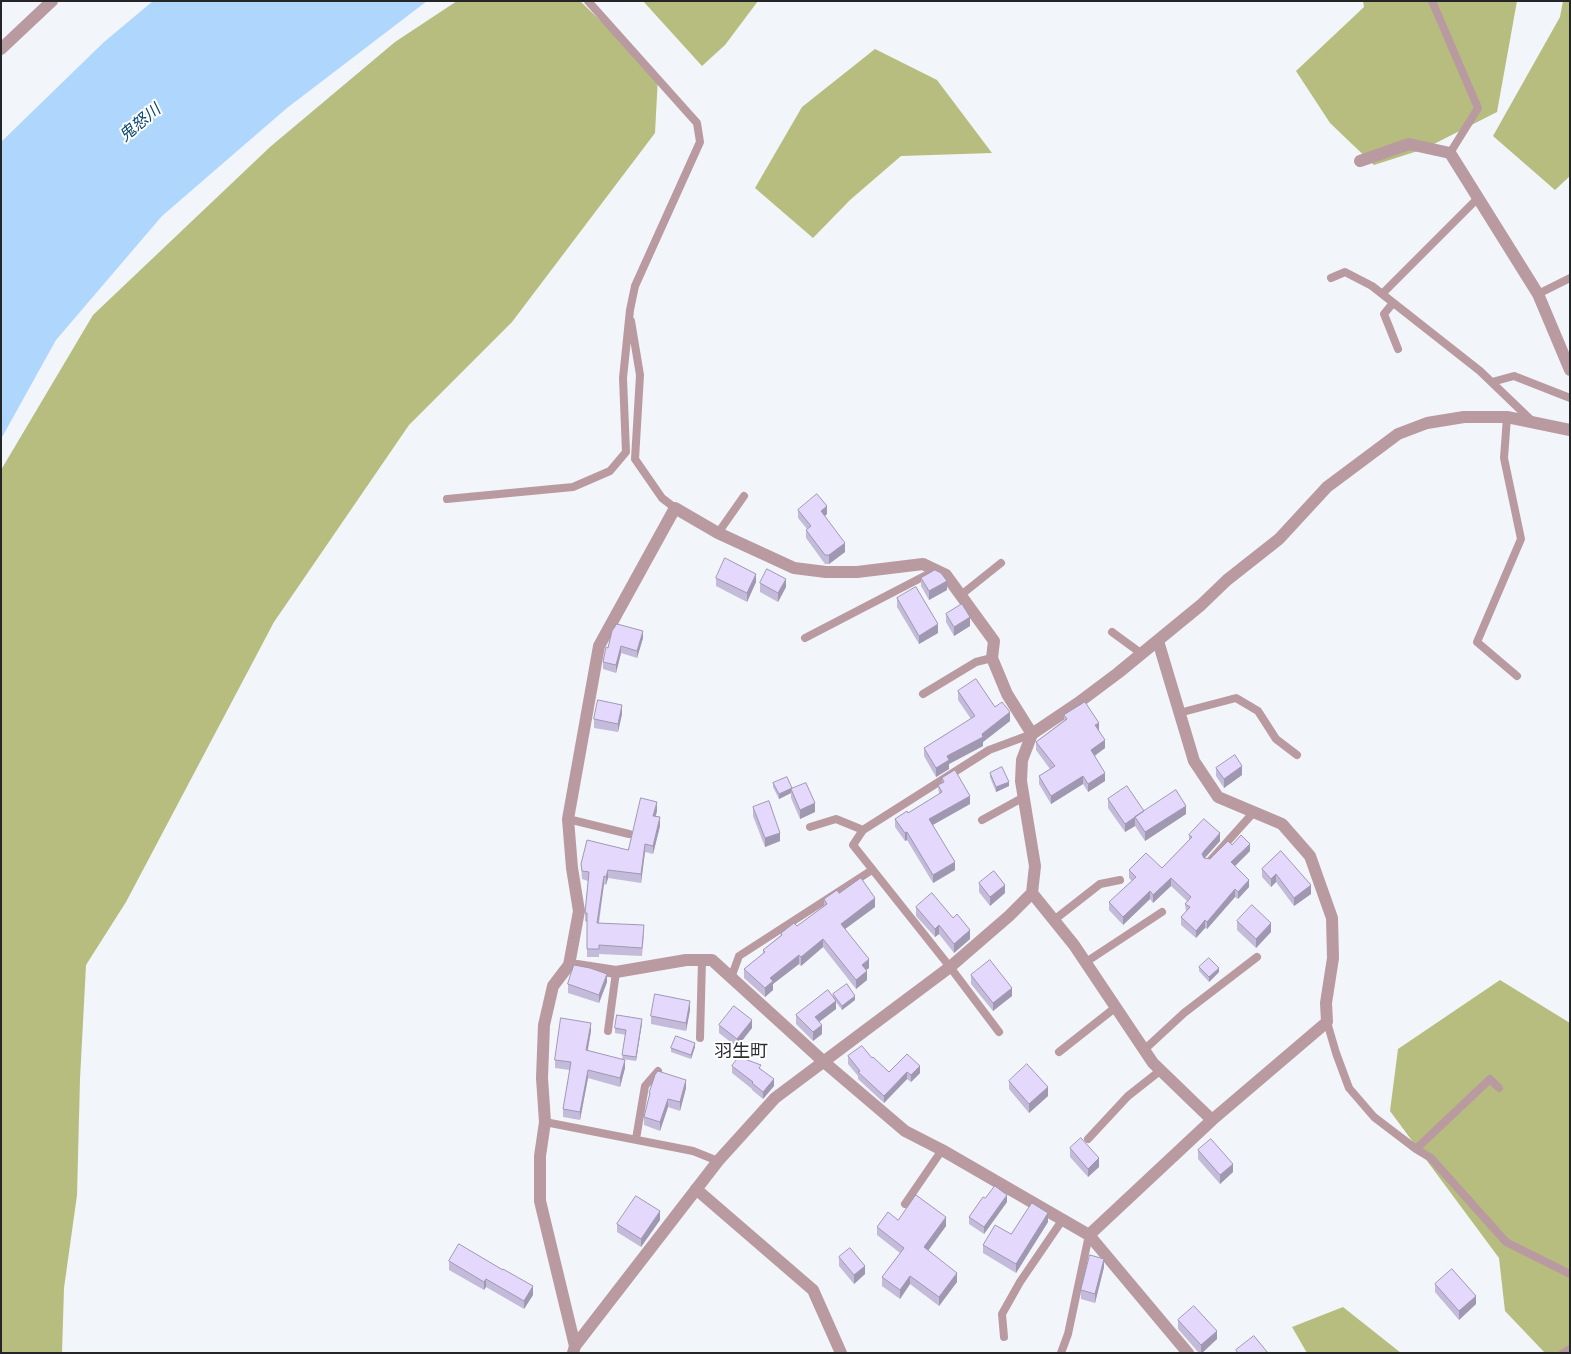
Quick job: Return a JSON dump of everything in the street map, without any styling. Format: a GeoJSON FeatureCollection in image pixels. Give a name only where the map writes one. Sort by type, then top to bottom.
{"type":"FeatureCollection","features":[{"type":"Feature","properties":{"kind":"street"},"geometry":{"type":"LineString","coordinates":[[1,48],[52,1]]}},
{"type":"Feature","properties":{"kind":"street"},"geometry":{"type":"LineString","coordinates":[[1360,161],[1409,144],[1450,153],[1538,294],[1570,370]]}},
{"type":"Feature","properties":{"kind":"street"},"geometry":{"type":"LineString","coordinates":[[574,1349],[718,1161],[775,1098],[950,967],[1009,916],[1032,893],[1035,866],[1021,781],[1022,760],[1032,734],[1078,703],[1201,606],[1227,580],[1279,539],[1327,487],[1398,434],[1427,423],[1464,417],[1507,417],[1570,430]]}},
{"type":"Feature","properties":{"kind":"street"},"geometry":{"type":"LineString","coordinates":[[574,1349],[540,1201],[540,1156],[545,1122],[542,1078],[544,1025],[553,986],[569,965],[579,911],[572,868],[568,819],[599,646],[675,508],[718,533],[794,568],[826,572],[857,572],[923,564],[946,575],[994,641],[992,658],[1007,694],[1032,734]]}},
{"type":"Feature","properties":{"kind":"street"},"geometry":{"type":"LineString","coordinates":[[1089,1235],[1212,1120],[1327,1022],[1326,1003],[1333,958],[1332,918],[1310,856],[1282,824],[1218,797],[1194,761],[1158,641]]}},
{"type":"Feature","properties":{"kind":"street"},"geometry":{"type":"LineString","coordinates":[[1032,893],[1074,945],[1153,1062],[1212,1120]]}},
{"type":"Feature","properties":{"kind":"street"},"geometry":{"type":"LineString","coordinates":[[569,965],[616,972],[686,960],[712,960],[824,1062],[905,1131],[942,1150],[1089,1235],[1188,1353]]}},
{"type":"Feature","properties":{"kind":"street"},"geometry":{"type":"LineString","coordinates":[[696,1189],[813,1290],[841,1353]]}},
{"type":"Feature","properties":{"kind":"lane"},"geometry":{"type":"LineString","coordinates":[[447,499],[573,487],[610,471],[626,452],[624,378],[630,310],[635,286],[700,142],[697,124],[588,1]]}},
{"type":"Feature","properties":{"kind":"lane"},"geometry":{"type":"LineString","coordinates":[[1432,1],[1478,108],[1450,153]]}},
{"type":"Feature","properties":{"kind":"lane"},"geometry":{"type":"LineString","coordinates":[[1382,294],[1478,198]]}},
{"type":"Feature","properties":{"kind":"lane"},"geometry":{"type":"LineString","coordinates":[[1331,278],[1345,272],[1372,286],[1480,371],[1534,423]]}},
{"type":"Feature","properties":{"kind":"lane"},"geometry":{"type":"LineString","coordinates":[[1538,294],[1570,278]]}},
{"type":"Feature","properties":{"kind":"lane"},"geometry":{"type":"LineString","coordinates":[[1393,303],[1384,314],[1398,349]]}},
{"type":"Feature","properties":{"kind":"lane"},"geometry":{"type":"LineString","coordinates":[[630,310],[640,375],[635,459],[662,498],[675,508]]}},
{"type":"Feature","properties":{"kind":"lane"},"geometry":{"type":"LineString","coordinates":[[1492,382],[1514,376],[1570,398]]}},
{"type":"Feature","properties":{"kind":"lane"},"geometry":{"type":"LineString","coordinates":[[1507,417],[1504,458],[1521,539],[1477,642],[1518,676]]}},
{"type":"Feature","properties":{"kind":"lane"},"geometry":{"type":"LineString","coordinates":[[718,533],[744,496]]}},
{"type":"Feature","properties":{"kind":"lane"},"geometry":{"type":"LineString","coordinates":[[961,595],[1002,563]]}},
{"type":"Feature","properties":{"kind":"lane"},"geometry":{"type":"LineString","coordinates":[[805,638],[936,570]]}},
{"type":"Feature","properties":{"kind":"lane"},"geometry":{"type":"LineString","coordinates":[[1112,632],[1142,654]]}},
{"type":"Feature","properties":{"kind":"lane"},"geometry":{"type":"LineString","coordinates":[[923,694],[976,662],[992,658]]}},
{"type":"Feature","properties":{"kind":"lane"},"geometry":{"type":"LineString","coordinates":[[1179,712],[1236,698],[1258,711],[1276,739],[1297,755]]}},
{"type":"Feature","properties":{"kind":"lane"},"geometry":{"type":"LineString","coordinates":[[1000,1032],[853,845],[863,830],[989,750],[1032,734]]}},
{"type":"Feature","properties":{"kind":"lane"},"geometry":{"type":"LineString","coordinates":[[982,820],[1024,797]]}},
{"type":"Feature","properties":{"kind":"lane"},"geometry":{"type":"LineString","coordinates":[[1208,862],[1253,812]]}},
{"type":"Feature","properties":{"kind":"lane"},"geometry":{"type":"LineString","coordinates":[[568,819],[629,834]]}},
{"type":"Feature","properties":{"kind":"lane"},"geometry":{"type":"LineString","coordinates":[[810,827],[836,819],[863,830]]}},
{"type":"Feature","properties":{"kind":"lane"},"geometry":{"type":"LineString","coordinates":[[731,978],[739,956],[872,870]]}},
{"type":"Feature","properties":{"kind":"lane"},"geometry":{"type":"LineString","coordinates":[[1054,920],[1100,884],[1120,880]]}},
{"type":"Feature","properties":{"kind":"lane"},"geometry":{"type":"LineString","coordinates":[[1086,962],[1162,912]]}},
{"type":"Feature","properties":{"kind":"lane"},"geometry":{"type":"LineString","coordinates":[[1144,1050],[1184,1013],[1257,957]]}},
{"type":"Feature","properties":{"kind":"lane"},"geometry":{"type":"LineString","coordinates":[[700,1038],[702,960]]}},
{"type":"Feature","properties":{"kind":"lane"},"geometry":{"type":"LineString","coordinates":[[608,1032],[616,972]]}},
{"type":"Feature","properties":{"kind":"lane"},"geometry":{"type":"LineString","coordinates":[[1059,1052],[1116,1007]]}},
{"type":"Feature","properties":{"kind":"lane"},"geometry":{"type":"LineString","coordinates":[[1327,1022],[1336,1054],[1349,1088],[1374,1117],[1431,1158],[1506,1242],[1570,1274]]}},
{"type":"Feature","properties":{"kind":"lane"},"geometry":{"type":"LineString","coordinates":[[1088,1139],[1128,1096],[1161,1070]]}},
{"type":"Feature","properties":{"kind":"lane"},"geometry":{"type":"LineString","coordinates":[[636,1139],[646,1086],[658,1071]]}},
{"type":"Feature","properties":{"kind":"lane"},"geometry":{"type":"LineString","coordinates":[[1416,1149],[1490,1079],[1499,1088]]}},
{"type":"Feature","properties":{"kind":"lane"},"geometry":{"type":"LineString","coordinates":[[545,1122],[693,1151],[718,1161]]}},
{"type":"Feature","properties":{"kind":"lane"},"geometry":{"type":"LineString","coordinates":[[906,1204],[942,1150]]}},
{"type":"Feature","properties":{"kind":"lane"},"geometry":{"type":"LineString","coordinates":[[1004,1337],[1002,1314],[1020,1282],[1063,1219]]}},
{"type":"Feature","properties":{"kind":"lane"},"geometry":{"type":"LineString","coordinates":[[1061,1353],[1068,1334],[1089,1235]]}},
{"type":"Feature","properties":{"kind":"lane"},"geometry":{"type":"LineString","coordinates":[[1564,1353],[1570,1350]]}},
{"type":"Feature","properties":{"kind":"green space"},"geometry":{"type":"Polygon","coordinates":[[[457,1],[580,1],[658,76],[655,133],[512,322],[409,425],[274,622],[126,902],[86,965],[80,1079],[77,1195],[64,1288],[62,1353],[1,1353],[1,470],[93,315],[270,147],[395,42],[457,1]]]}},
{"type":"Feature","properties":{"kind":"green space"},"geometry":{"type":"Polygon","coordinates":[[[643,1],[758,1],[725,45],[702,66],[643,1]]]}},
{"type":"Feature","properties":{"kind":"green space"},"geometry":{"type":"Polygon","coordinates":[[[1363,1],[1517,1],[1497,112],[1424,149],[1374,165],[1330,123],[1296,71],[1364,7],[1363,1]]]}},
{"type":"Feature","properties":{"kind":"green space"},"geometry":{"type":"Polygon","coordinates":[[[1563,1],[1570,1],[1570,176],[1555,190],[1493,136],[1560,17],[1563,1]]]}},
{"type":"Feature","properties":{"kind":"green space"},"geometry":{"type":"Polygon","coordinates":[[[875,49],[937,80],[992,153],[901,156],[850,200],[813,238],[755,188],[802,107],[875,49]]]}},
{"type":"Feature","properties":{"kind":"green space"},"geometry":{"type":"Polygon","coordinates":[[[1500,980],[1570,1023],[1570,1353],[1545,1353],[1505,1311],[1499,1258],[1390,1111],[1398,1049],[1500,980]]]}},
{"type":"Feature","properties":{"kind":"green space"},"geometry":{"type":"Polygon","coordinates":[[[1343,1307],[1401,1353],[1307,1353],[1292,1327],[1343,1307]]]}},
{"type":"Feature","properties":{"kind":"water","name":"鬼怒川"},"geometry":{"type":"Polygon","coordinates":[[[153,1],[427,1],[287,108],[162,216],[56,340],[1,439],[1,142],[104,42],[153,1]]]}},
{"type":"Feature","properties":{"kind":"building"},"geometry":{"type":"Polygon","coordinates":[[[817,494],[827,506],[821,511],[845,543],[829,555],[825,555],[806,530],[811,526],[798,510],[817,494]]]}},
{"type":"Feature","properties":{"kind":"building"},"geometry":{"type":"Polygon","coordinates":[[[725,558],[756,574],[747,593],[716,578],[725,558]]]}},
{"type":"Feature","properties":{"kind":"building"},"geometry":{"type":"Polygon","coordinates":[[[767,569],[786,579],[778,593],[760,583],[767,569]]]}},
{"type":"Feature","properties":{"kind":"building"},"geometry":{"type":"Polygon","coordinates":[[[935,570],[941,573],[947,581],[929,591],[921,578],[935,570]]]}},
{"type":"Feature","properties":{"kind":"building"},"geometry":{"type":"Polygon","coordinates":[[[916,587],[938,624],[919,636],[897,598],[916,587]]]}},
{"type":"Feature","properties":{"kind":"building"},"geometry":{"type":"Polygon","coordinates":[[[962,604],[970,617],[954,627],[946,614],[962,604]]]}},
{"type":"Feature","properties":{"kind":"building"},"geometry":{"type":"Polygon","coordinates":[[[617,624],[643,631],[637,651],[621,646],[616,665],[603,662],[606,647],[608,648],[612,631],[617,624]]]}},
{"type":"Feature","properties":{"kind":"building"},"geometry":{"type":"Polygon","coordinates":[[[976,679],[995,707],[1002,702],[1010,712],[982,734],[983,737],[947,756],[949,760],[936,768],[924,748],[975,716],[958,691],[976,679]]]}},
{"type":"Feature","properties":{"kind":"building"},"geometry":{"type":"Polygon","coordinates":[[[598,700],[622,705],[618,724],[594,719],[598,700]]]}},
{"type":"Feature","properties":{"kind":"building"},"geometry":{"type":"Polygon","coordinates":[[[1085,702],[1099,723],[1095,725],[1105,740],[1091,750],[1105,773],[1088,784],[1083,776],[1051,796],[1039,776],[1055,766],[1036,742],[1067,719],[1064,715],[1085,702]]]}},
{"type":"Feature","properties":{"kind":"building"},"geometry":{"type":"Polygon","coordinates":[[[1235,755],[1242,766],[1224,779],[1216,768],[1235,755]]]}},
{"type":"Feature","properties":{"kind":"building"},"geometry":{"type":"Polygon","coordinates":[[[1002,767],[1009,782],[996,787],[990,773],[1002,767]]]}},
{"type":"Feature","properties":{"kind":"building"},"geometry":{"type":"Polygon","coordinates":[[[955,770],[970,796],[929,819],[955,862],[933,875],[907,832],[905,833],[895,819],[942,792],[938,785],[944,782],[942,778],[955,770]]]}},
{"type":"Feature","properties":{"kind":"building"},"geometry":{"type":"Polygon","coordinates":[[[787,777],[792,788],[779,794],[773,783],[787,777]]]}},
{"type":"Feature","properties":{"kind":"building"},"geometry":{"type":"Polygon","coordinates":[[[806,783],[815,803],[800,810],[791,789],[806,783]]]}},
{"type":"Feature","properties":{"kind":"building"},"geometry":{"type":"Polygon","coordinates":[[[1127,786],[1144,811],[1125,824],[1108,799],[1127,786]]]}},
{"type":"Feature","properties":{"kind":"building"},"geometry":{"type":"Polygon","coordinates":[[[1176,790],[1186,806],[1145,832],[1135,817],[1176,790]]]}},
{"type":"Feature","properties":{"kind":"building"},"geometry":{"type":"Polygon","coordinates":[[[641,798],[657,802],[653,816],[660,817],[653,846],[645,844],[641,874],[608,870],[606,877],[604,876],[597,923],[644,925],[642,948],[599,945],[599,949],[587,949],[587,913],[585,913],[589,872],[582,871],[581,864],[587,840],[628,850],[641,798]]]}},
{"type":"Feature","properties":{"kind":"building"},"geometry":{"type":"Polygon","coordinates":[[[769,801],[780,833],[765,838],[753,807],[769,801]]]}},
{"type":"Feature","properties":{"kind":"building"},"geometry":{"type":"Polygon","coordinates":[[[1204,819],[1220,833],[1202,854],[1204,858],[1210,859],[1228,841],[1232,845],[1241,835],[1250,844],[1231,862],[1249,880],[1238,892],[1235,889],[1207,922],[1205,920],[1196,931],[1181,917],[1190,907],[1185,904],[1191,897],[1171,878],[1153,895],[1150,891],[1123,917],[1109,902],[1136,877],[1129,870],[1146,853],[1162,868],[1192,837],[1189,835],[1204,819]]]}},
{"type":"Feature","properties":{"kind":"building"},"geometry":{"type":"Polygon","coordinates":[[[1281,851],[1311,885],[1294,898],[1276,874],[1271,879],[1262,869],[1281,851]]]}},
{"type":"Feature","properties":{"kind":"building"},"geometry":{"type":"Polygon","coordinates":[[[994,871],[1005,885],[990,897],[979,883],[994,871]]]}},
{"type":"Feature","properties":{"kind":"building"},"geometry":{"type":"Polygon","coordinates":[[[861,878],[875,898],[841,924],[869,959],[862,965],[867,971],[856,980],[823,939],[770,978],[773,981],[765,988],[744,969],[765,952],[763,950],[782,935],[781,933],[794,923],[797,926],[827,904],[824,899],[837,890],[839,893],[861,878]]]}},
{"type":"Feature","properties":{"kind":"building"},"geometry":{"type":"Polygon","coordinates":[[[932,893],[953,918],[957,914],[970,930],[954,944],[939,925],[935,929],[916,907],[932,893]]]}},
{"type":"Feature","properties":{"kind":"building"},"geometry":{"type":"Polygon","coordinates":[[[1252,905],[1271,923],[1256,939],[1237,921],[1252,905]]]}},
{"type":"Feature","properties":{"kind":"building"},"geometry":{"type":"Polygon","coordinates":[[[1209,958],[1219,968],[1209,977],[1199,967],[1209,958]]]}},
{"type":"Feature","properties":{"kind":"building"},"geometry":{"type":"Polygon","coordinates":[[[990,960],[1012,988],[993,1003],[971,975],[990,960]]]}},
{"type":"Feature","properties":{"kind":"building"},"geometry":{"type":"Polygon","coordinates":[[[574,965],[607,974],[599,995],[568,984],[574,965]]]}},
{"type":"Feature","properties":{"kind":"building"},"geometry":{"type":"Polygon","coordinates":[[[847,984],[855,996],[842,1006],[833,994],[847,984]]]}},
{"type":"Feature","properties":{"kind":"building"},"geometry":{"type":"Polygon","coordinates":[[[828,990],[836,1001],[815,1017],[822,1025],[813,1032],[796,1015],[828,990]]]}},
{"type":"Feature","properties":{"kind":"building"},"geometry":{"type":"Polygon","coordinates":[[[655,994],[690,1001],[686,1023],[651,1016],[655,994]]]}},
{"type":"Feature","properties":{"kind":"building"},"geometry":{"type":"Polygon","coordinates":[[[734,1006],[752,1020],[737,1039],[719,1025],[734,1006]]]}},
{"type":"Feature","properties":{"kind":"building"},"geometry":{"type":"Polygon","coordinates":[[[617,1015],[642,1019],[636,1057],[622,1055],[626,1030],[615,1028],[617,1015]]]}},
{"type":"Feature","properties":{"kind":"building"},"geometry":{"type":"Polygon","coordinates":[[[561,1018],[591,1023],[586,1050],[625,1060],[620,1078],[588,1070],[580,1112],[563,1109],[571,1062],[555,1060],[561,1018]]]}},
{"type":"Feature","properties":{"kind":"building"},"geometry":{"type":"Polygon","coordinates":[[[676,1036],[695,1043],[691,1055],[671,1048],[676,1036]]]}},
{"type":"Feature","properties":{"kind":"building"},"geometry":{"type":"Polygon","coordinates":[[[862,1046],[872,1058],[889,1072],[907,1054],[920,1066],[911,1075],[907,1072],[884,1096],[858,1072],[860,1071],[848,1056],[862,1046]]]}},
{"type":"Feature","properties":{"kind":"building"},"geometry":{"type":"Polygon","coordinates":[[[739,1057],[761,1065],[759,1068],[774,1079],[763,1092],[732,1066],[739,1057]]]}},
{"type":"Feature","properties":{"kind":"building"},"geometry":{"type":"Polygon","coordinates":[[[1027,1064],[1048,1087],[1029,1104],[1009,1081],[1027,1064]]]}},
{"type":"Feature","properties":{"kind":"building"},"geometry":{"type":"Polygon","coordinates":[[[658,1071],[686,1080],[680,1102],[668,1099],[660,1122],[644,1117],[649,1093],[658,1071]]]}},
{"type":"Feature","properties":{"kind":"building"},"geometry":{"type":"Polygon","coordinates":[[[1081,1138],[1099,1158],[1088,1169],[1070,1148],[1081,1138]]]}},
{"type":"Feature","properties":{"kind":"building"},"geometry":{"type":"Polygon","coordinates":[[[1211,1139],[1233,1164],[1220,1175],[1198,1150],[1211,1139]]]}},
{"type":"Feature","properties":{"kind":"building"},"geometry":{"type":"Polygon","coordinates":[[[995,1186],[1007,1195],[984,1227],[969,1217],[983,1197],[985,1198],[995,1186]]]}},
{"type":"Feature","properties":{"kind":"building"},"geometry":{"type":"Polygon","coordinates":[[[916,1195],[946,1217],[924,1247],[957,1273],[939,1297],[910,1276],[900,1290],[882,1277],[904,1248],[877,1227],[888,1212],[898,1220],[916,1195]]]}},
{"type":"Feature","properties":{"kind":"building"},"geometry":{"type":"Polygon","coordinates":[[[636,1196],[660,1211],[641,1239],[617,1224],[636,1196]]]}},
{"type":"Feature","properties":{"kind":"building"},"geometry":{"type":"Polygon","coordinates":[[[1032,1203],[1048,1213],[1016,1264],[983,1245],[995,1225],[1011,1234],[1032,1203]]]}},
{"type":"Feature","properties":{"kind":"building"},"geometry":{"type":"Polygon","coordinates":[[[459,1244],[533,1286],[524,1301],[486,1279],[484,1282],[449,1261],[459,1244]]]}},
{"type":"Feature","properties":{"kind":"building"},"geometry":{"type":"Polygon","coordinates":[[[850,1248],[865,1266],[854,1275],[839,1257],[850,1248]]]}},
{"type":"Feature","properties":{"kind":"building"},"geometry":{"type":"Polygon","coordinates":[[[1090,1255],[1104,1259],[1095,1294],[1081,1290],[1090,1255]]]}},
{"type":"Feature","properties":{"kind":"building"},"geometry":{"type":"Polygon","coordinates":[[[1452,1269],[1476,1296],[1459,1311],[1435,1284],[1452,1269]]]}},
{"type":"Feature","properties":{"kind":"building"},"geometry":{"type":"Polygon","coordinates":[[[1194,1306],[1217,1331],[1201,1345],[1178,1320],[1194,1306]]]}},
{"type":"Feature","properties":{"kind":"building"},"geometry":{"type":"Polygon","coordinates":[[[1254,1336],[1268,1353],[1238,1353],[1236,1350],[1254,1336]]]}},
{"type":"Feature","properties":{"kind":"district","name":"羽生町"},"geometry":{"type":"Point","coordinates":[741,1052]}}]}
